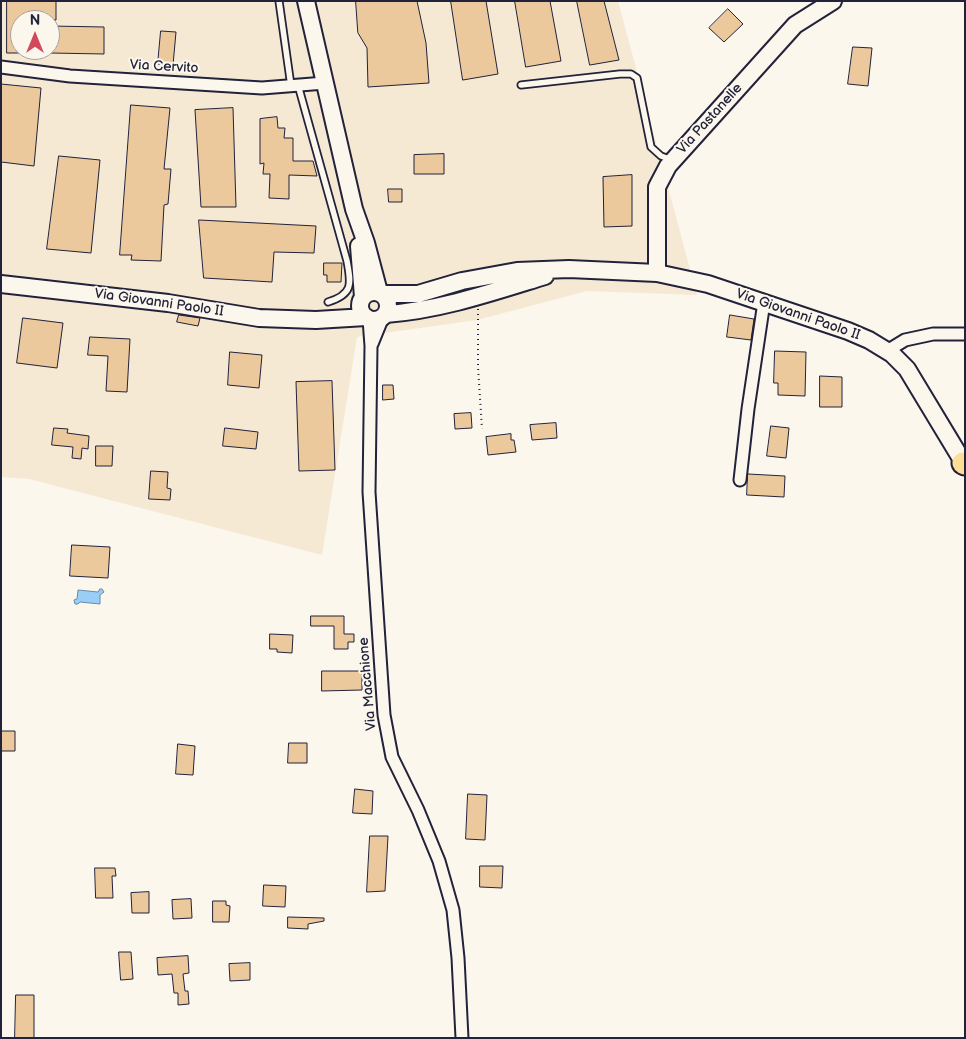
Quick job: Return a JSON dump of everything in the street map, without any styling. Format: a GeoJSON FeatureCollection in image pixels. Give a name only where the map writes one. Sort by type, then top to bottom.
{"type":"FeatureCollection","features":[{"type":"Feature","properties":{"kind":"street"},"geometry":{"type":"LineString","coordinates":[[306,1],[354,209],[371,311],[389,306],[388,301],[381,293],[354,209]]}},
{"type":"Feature","properties":{"kind":"street","name":"Via Pastanelle"},"geometry":{"type":"LineString","coordinates":[[657,272],[657,187],[673,161],[795,25],[833,1]]}},
{"type":"Feature","properties":{"kind":"street","name":"Via Cervito"},"geometry":{"type":"LineString","coordinates":[[1,67],[70,76],[262,88],[325,83]]}},
{"type":"Feature","properties":{"kind":"street","name":"Via Giovanni Paolo II"},"geometry":{"type":"LineString","coordinates":[[1,284],[168,303],[259,318],[316,320],[344,312],[419,311],[477,297],[568,269]]}},
{"type":"Feature","properties":{"kind":"street","name":"Via Giovanni Paolo II"},"geometry":{"type":"LineString","coordinates":[[371,311],[370,292],[418,294],[462,281],[518,271],[568,269],[657,272],[708,284],[848,331],[887,350],[912,377],[964,464]]}},
{"type":"Feature","properties":{"kind":"street"},"geometry":{"type":"LineString","coordinates":[[740,480],[748,409],[764,302]]}},
{"type":"Feature","properties":{"kind":"street","name":"Via Macchione"},"geometry":{"type":"LineString","coordinates":[[371,311],[370,492],[384,715],[392,757],[418,810],[439,861],[453,910],[458,958],[462,1038]]}},
{"type":"Feature","properties":{"kind":"street"},"geometry":{"type":"LineString","coordinates":[[887,350],[905,340],[933,334],[965,333]]}},
{"type":"Feature","properties":{"kind":"lane"},"geometry":{"type":"LineString","coordinates":[[279,1],[294,85],[348,261],[351,279],[344,296],[328,302]]}},
{"type":"Feature","properties":{"kind":"lane"},"geometry":{"type":"LineString","coordinates":[[521,85],[595,76],[631,74],[637,78],[651,147],[661,156],[673,161]]}},
{"type":"Feature","properties":{"kind":"path"},"geometry":{"type":"LineString","coordinates":[[477,297],[478,367],[482,429]]}},
{"type":"Feature","properties":{"kind":"shaded area"},"geometry":{"type":"Polygon","coordinates":[[[1,1],[618,1],[697,295],[587,291],[477,320],[357,337],[322,555],[29,479],[1,477],[1,1]]]}},
{"type":"Feature","properties":{"kind":"water"},"geometry":{"type":"Polygon","coordinates":[[[100,589],[104,592],[100,595],[100,604],[80,602],[75,604],[74,600],[77,599],[78,590],[98,592],[100,589]]]}},
{"type":"Feature","properties":{"kind":"building"},"geometry":{"type":"Polygon","coordinates":[[[7,1],[56,1],[56,10],[10,10],[10,53],[7,53],[7,1]]]}},
{"type":"Feature","properties":{"kind":"building"},"geometry":{"type":"Polygon","coordinates":[[[356,1],[417,1],[426,43],[429,83],[368,87],[367,48],[358,33],[356,1]]]}},
{"type":"Feature","properties":{"kind":"building"},"geometry":{"type":"Polygon","coordinates":[[[451,1],[486,1],[498,74],[463,80],[451,1]]]}},
{"type":"Feature","properties":{"kind":"building"},"geometry":{"type":"Polygon","coordinates":[[[515,1],[550,1],[561,61],[526,67],[515,1]]]}},
{"type":"Feature","properties":{"kind":"building"},"geometry":{"type":"Polygon","coordinates":[[[577,1],[604,1],[619,60],[590,65],[577,1]]]}},
{"type":"Feature","properties":{"kind":"building"},"geometry":{"type":"Polygon","coordinates":[[[728,9],[743,24],[724,42],[709,28],[728,9]]]}},
{"type":"Feature","properties":{"kind":"building"},"geometry":{"type":"Polygon","coordinates":[[[60,26],[104,27],[104,54],[60,53],[60,26]]]}},
{"type":"Feature","properties":{"kind":"building"},"geometry":{"type":"Polygon","coordinates":[[[161,31],[176,32],[173,65],[158,64],[161,31]]]}},
{"type":"Feature","properties":{"kind":"building"},"geometry":{"type":"Polygon","coordinates":[[[853,47],[872,48],[868,86],[848,84],[853,47]]]}},
{"type":"Feature","properties":{"kind":"building"},"geometry":{"type":"Polygon","coordinates":[[[1,84],[41,88],[34,166],[1,162],[1,84]]]}},
{"type":"Feature","properties":{"kind":"building"},"geometry":{"type":"Polygon","coordinates":[[[131,105],[170,108],[164,169],[171,169],[168,204],[164,205],[161,261],[131,260],[132,255],[120,255],[131,105]]]}},
{"type":"Feature","properties":{"kind":"building"},"geometry":{"type":"Polygon","coordinates":[[[233,108],[236,207],[201,207],[195,110],[233,108]]]}},
{"type":"Feature","properties":{"kind":"building"},"geometry":{"type":"Polygon","coordinates":[[[277,117],[278,128],[285,128],[284,138],[293,138],[293,161],[313,161],[317,176],[289,175],[289,199],[269,198],[270,174],[263,174],[264,163],[260,164],[260,119],[277,117]]]}},
{"type":"Feature","properties":{"kind":"building"},"geometry":{"type":"Polygon","coordinates":[[[444,154],[444,174],[414,174],[414,155],[444,154]]]}},
{"type":"Feature","properties":{"kind":"building"},"geometry":{"type":"Polygon","coordinates":[[[59,156],[100,160],[91,253],[47,249],[59,156]]]}},
{"type":"Feature","properties":{"kind":"building"},"geometry":{"type":"Polygon","coordinates":[[[632,175],[632,226],[604,227],[603,177],[632,175]]]}},
{"type":"Feature","properties":{"kind":"building"},"geometry":{"type":"Polygon","coordinates":[[[388,189],[402,189],[402,202],[389,202],[388,189]]]}},
{"type":"Feature","properties":{"kind":"building"},"geometry":{"type":"Polygon","coordinates":[[[199,220],[316,226],[314,253],[274,252],[272,282],[204,278],[199,220]]]}},
{"type":"Feature","properties":{"kind":"building"},"geometry":{"type":"Polygon","coordinates":[[[324,263],[342,263],[341,282],[327,282],[327,275],[324,275],[324,263]]]}},
{"type":"Feature","properties":{"kind":"building"},"geometry":{"type":"Polygon","coordinates":[[[179,315],[200,318],[198,326],[177,322],[179,315]]]}},
{"type":"Feature","properties":{"kind":"building"},"geometry":{"type":"Polygon","coordinates":[[[730,315],[754,319],[751,340],[727,337],[730,315]]]}},
{"type":"Feature","properties":{"kind":"building"},"geometry":{"type":"Polygon","coordinates":[[[23,318],[63,323],[57,368],[17,363],[23,318]]]}},
{"type":"Feature","properties":{"kind":"building"},"geometry":{"type":"Polygon","coordinates":[[[90,337],[130,339],[127,392],[106,391],[108,356],[88,355],[90,337]]]}},
{"type":"Feature","properties":{"kind":"building"},"geometry":{"type":"Polygon","coordinates":[[[775,351],[806,352],[805,396],[778,395],[778,383],[774,383],[775,351]]]}},
{"type":"Feature","properties":{"kind":"building"},"geometry":{"type":"Polygon","coordinates":[[[230,352],[262,355],[259,388],[228,385],[230,352]]]}},
{"type":"Feature","properties":{"kind":"building"},"geometry":{"type":"Polygon","coordinates":[[[820,376],[842,377],[842,407],[820,407],[820,376]]]}},
{"type":"Feature","properties":{"kind":"building"},"geometry":{"type":"Polygon","coordinates":[[[332,381],[335,470],[299,471],[296,382],[332,381]]]}},
{"type":"Feature","properties":{"kind":"building"},"geometry":{"type":"Polygon","coordinates":[[[383,385],[393,385],[394,399],[383,400],[383,385]]]}},
{"type":"Feature","properties":{"kind":"building"},"geometry":{"type":"Polygon","coordinates":[[[471,413],[472,428],[455,429],[454,414],[471,413]]]}},
{"type":"Feature","properties":{"kind":"building"},"geometry":{"type":"Polygon","coordinates":[[[556,423],[557,438],[532,440],[530,425],[556,423]]]}},
{"type":"Feature","properties":{"kind":"building"},"geometry":{"type":"Polygon","coordinates":[[[771,426],[789,428],[786,458],[767,456],[771,426]]]}},
{"type":"Feature","properties":{"kind":"building"},"geometry":{"type":"Polygon","coordinates":[[[54,428],[68,429],[67,433],[89,436],[88,449],[82,448],[81,459],[72,458],[73,447],[52,445],[54,428]]]}},
{"type":"Feature","properties":{"kind":"building"},"geometry":{"type":"Polygon","coordinates":[[[225,428],[258,432],[256,449],[223,446],[225,428]]]}},
{"type":"Feature","properties":{"kind":"building"},"geometry":{"type":"Polygon","coordinates":[[[511,434],[511,440],[514,440],[516,452],[488,455],[486,437],[511,434]]]}},
{"type":"Feature","properties":{"kind":"building"},"geometry":{"type":"Polygon","coordinates":[[[96,446],[113,446],[112,466],[96,466],[96,446]]]}},
{"type":"Feature","properties":{"kind":"building"},"geometry":{"type":"Polygon","coordinates":[[[151,471],[168,472],[167,488],[171,489],[170,500],[149,499],[151,471]]]}},
{"type":"Feature","properties":{"kind":"building"},"geometry":{"type":"Polygon","coordinates":[[[748,474],[785,476],[784,497],[747,495],[748,474]]]}},
{"type":"Feature","properties":{"kind":"building"},"geometry":{"type":"Polygon","coordinates":[[[72,545],[110,547],[108,578],[70,576],[72,545]]]}},
{"type":"Feature","properties":{"kind":"building"},"geometry":{"type":"Polygon","coordinates":[[[311,616],[344,616],[344,634],[354,634],[354,642],[348,642],[348,649],[334,649],[334,626],[311,626],[311,616]]]}},
{"type":"Feature","properties":{"kind":"building"},"geometry":{"type":"Polygon","coordinates":[[[270,634],[293,635],[292,653],[277,652],[277,649],[270,649],[270,634]]]}},
{"type":"Feature","properties":{"kind":"building"},"geometry":{"type":"Polygon","coordinates":[[[322,671],[362,671],[362,690],[322,691],[322,671]]]}},
{"type":"Feature","properties":{"kind":"building"},"geometry":{"type":"Polygon","coordinates":[[[1,731],[15,731],[15,751],[1,751],[1,731]]]}},
{"type":"Feature","properties":{"kind":"building"},"geometry":{"type":"Polygon","coordinates":[[[289,743],[307,743],[307,763],[288,763],[289,743]]]}},
{"type":"Feature","properties":{"kind":"building"},"geometry":{"type":"Polygon","coordinates":[[[178,744],[195,746],[193,775],[176,774],[178,744]]]}},
{"type":"Feature","properties":{"kind":"building"},"geometry":{"type":"Polygon","coordinates":[[[355,789],[373,791],[372,814],[353,813],[355,789]]]}},
{"type":"Feature","properties":{"kind":"building"},"geometry":{"type":"Polygon","coordinates":[[[468,794],[487,795],[485,840],[466,839],[468,794]]]}},
{"type":"Feature","properties":{"kind":"building"},"geometry":{"type":"Polygon","coordinates":[[[370,836],[388,836],[385,891],[367,892],[370,836]]]}},
{"type":"Feature","properties":{"kind":"building"},"geometry":{"type":"Polygon","coordinates":[[[480,866],[503,866],[502,888],[480,887],[480,866]]]}},
{"type":"Feature","properties":{"kind":"building"},"geometry":{"type":"Polygon","coordinates":[[[95,868],[115,868],[116,876],[112,876],[113,898],[96,898],[95,868]]]}},
{"type":"Feature","properties":{"kind":"building"},"geometry":{"type":"Polygon","coordinates":[[[264,885],[286,886],[285,907],[263,906],[264,885]]]}},
{"type":"Feature","properties":{"kind":"building"},"geometry":{"type":"Polygon","coordinates":[[[149,892],[149,913],[132,913],[131,893],[149,892]]]}},
{"type":"Feature","properties":{"kind":"building"},"geometry":{"type":"Polygon","coordinates":[[[191,899],[192,918],[173,919],[172,900],[191,899]]]}},
{"type":"Feature","properties":{"kind":"building"},"geometry":{"type":"Polygon","coordinates":[[[213,901],[226,901],[226,905],[230,906],[229,922],[213,922],[213,901]]]}},
{"type":"Feature","properties":{"kind":"building"},"geometry":{"type":"Polygon","coordinates":[[[288,917],[324,918],[324,921],[308,924],[308,929],[288,928],[288,917]]]}},
{"type":"Feature","properties":{"kind":"building"},"geometry":{"type":"Polygon","coordinates":[[[119,952],[131,952],[133,979],[121,980],[119,952]]]}},
{"type":"Feature","properties":{"kind":"building"},"geometry":{"type":"Polygon","coordinates":[[[188,956],[189,973],[183,974],[185,991],[188,991],[189,1004],[178,1005],[178,993],[174,993],[172,974],[158,975],[157,958],[188,956]]]}},
{"type":"Feature","properties":{"kind":"building"},"geometry":{"type":"Polygon","coordinates":[[[250,963],[250,980],[230,981],[229,964],[250,963]]]}},
{"type":"Feature","properties":{"kind":"building"},"geometry":{"type":"Polygon","coordinates":[[[16,995],[34,995],[34,1038],[15,1038],[16,995]]]}}]}
